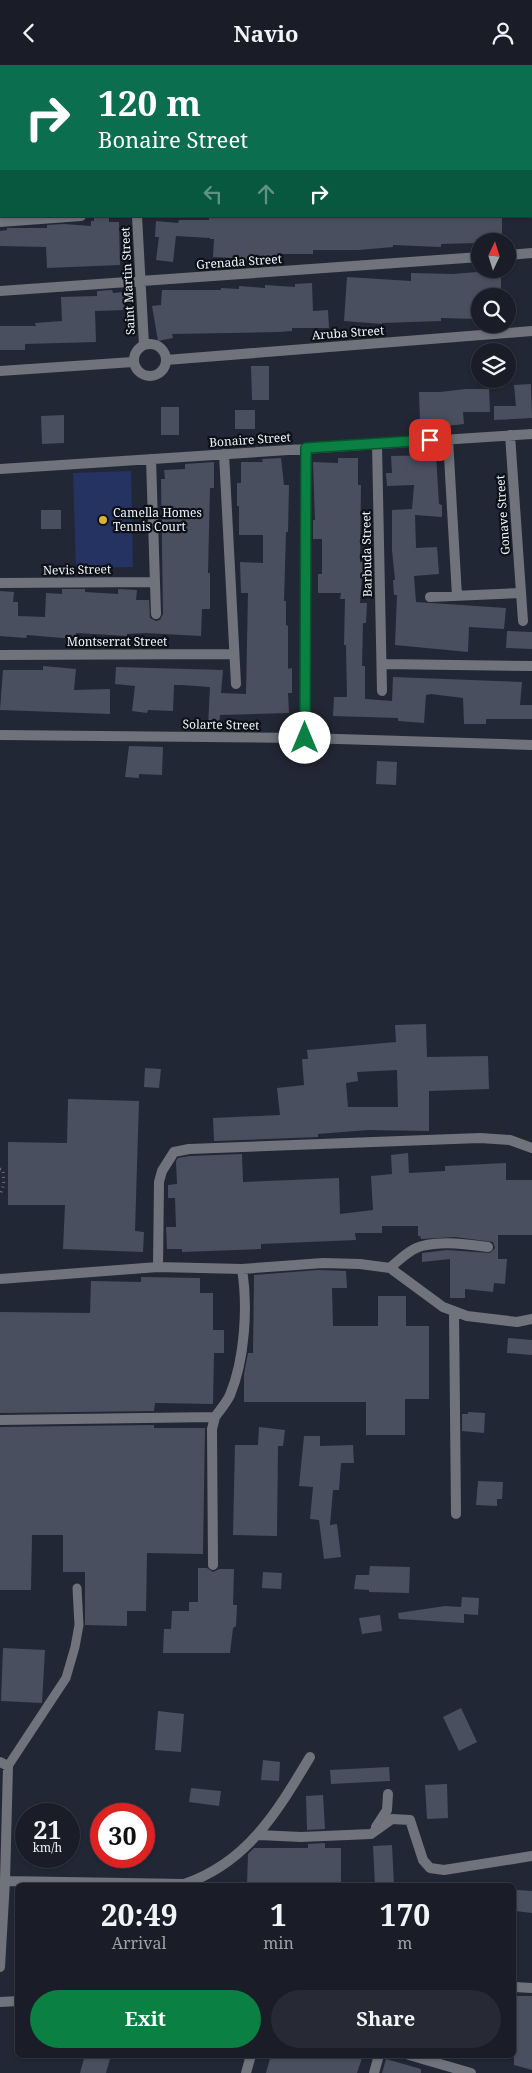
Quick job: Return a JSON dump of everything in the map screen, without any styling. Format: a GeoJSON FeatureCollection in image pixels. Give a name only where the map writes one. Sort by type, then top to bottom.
{"type":"FeatureCollection","features":[{"type":"Feature","properties":{"kind":"street"},"geometry":{"type":"LineString","coordinates":[[0,222],[68,217]]}},
{"type":"Feature","properties":{"kind":"street","name":"Saint Martin Street"},"geometry":{"type":"LineString","coordinates":[[137,217],[144,345]]}},
{"type":"Feature","properties":{"kind":"street"},"geometry":{"type":"LineString","coordinates":[[516,254],[532,253]]}},
{"type":"Feature","properties":{"kind":"street","name":"Grenada Street"},"geometry":{"type":"LineString","coordinates":[[0,291],[471,258]]}},
{"type":"Feature","properties":{"kind":"street","name":"Aruba Street"},"geometry":{"type":"LineString","coordinates":[[166,360],[532,331]]}},
{"type":"Feature","properties":{"kind":"street"},"geometry":{"type":"LineString","coordinates":[[144,345],[153,345],[160,348],[166,360],[162,371],[151,376],[139,373],[134,362],[136,352],[144,345]]}},
{"type":"Feature","properties":{"kind":"street"},"geometry":{"type":"LineString","coordinates":[[0,371],[134,362]]}},
{"type":"Feature","properties":{"kind":"street","name":"Bonaire Street"},"geometry":{"type":"LineString","coordinates":[[0,469],[532,434]]}},
{"type":"Feature","properties":{"kind":"street","name":"Gonave Street"},"geometry":{"type":"LineString","coordinates":[[510,435],[523,621]]}},
{"type":"Feature","properties":{"kind":"street"},"geometry":{"type":"LineString","coordinates":[[448,439],[457,596]]}},
{"type":"Feature","properties":{"kind":"street","name":"Barbuda Street"},"geometry":{"type":"LineString","coordinates":[[378,444],[382,691]]}},
{"type":"Feature","properties":{"kind":"street"},"geometry":{"type":"LineString","coordinates":[[305,738],[306,448]]}},
{"type":"Feature","properties":{"kind":"street"},"geometry":{"type":"LineString","coordinates":[[224,454],[236,684]]}},
{"type":"Feature","properties":{"kind":"street"},"geometry":{"type":"LineString","coordinates":[[151,459],[156,614]]}},
{"type":"Feature","properties":{"kind":"street","name":"Nevis Street"},"geometry":{"type":"LineString","coordinates":[[0,583],[155,582]]}},
{"type":"Feature","properties":{"kind":"street"},"geometry":{"type":"LineString","coordinates":[[430,597],[521,593]]}},
{"type":"Feature","properties":{"kind":"street","name":"Montserrat Street"},"geometry":{"type":"LineString","coordinates":[[0,655],[234,654]]}},
{"type":"Feature","properties":{"kind":"street"},"geometry":{"type":"LineString","coordinates":[[382,664],[532,666]]}},
{"type":"Feature","properties":{"kind":"street","name":"Solarte Street"},"geometry":{"type":"LineString","coordinates":[[0,735],[305,738],[532,745]]}},
{"type":"Feature","properties":{"kind":"street"},"geometry":{"type":"LineString","coordinates":[[158,1267],[159,1182],[162,1171],[174,1152],[189,1149],[480,1138],[510,1140],[532,1148]]}},
{"type":"Feature","properties":{"kind":"street"},"geometry":{"type":"LineString","coordinates":[[390,1268],[406,1254],[421,1246],[446,1244],[488,1247]]}},
{"type":"Feature","properties":{"kind":"street"},"geometry":{"type":"LineString","coordinates":[[0,1279],[158,1267],[242,1269],[323,1263],[360,1264],[390,1268],[443,1307],[468,1316],[517,1322],[532,1319]]}},
{"type":"Feature","properties":{"kind":"street"},"geometry":{"type":"LineString","coordinates":[[213,1565],[212,1429],[215,1417],[230,1396],[242,1342],[246,1311],[246,1291],[242,1269]]}},
{"type":"Feature","properties":{"kind":"street"},"geometry":{"type":"LineString","coordinates":[[454,1311],[456,1513]]}},
{"type":"Feature","properties":{"kind":"street"},"geometry":{"type":"LineString","coordinates":[[0,1420],[215,1417]]}},
{"type":"Feature","properties":{"kind":"street"},"geometry":{"type":"LineString","coordinates":[[190,1883],[204,1878],[228,1863],[259,1835],[310,1757]]}},
{"type":"Feature","properties":{"kind":"street"},"geometry":{"type":"LineString","coordinates":[[0,1967],[5,1881],[4,1764]]}},
{"type":"Feature","properties":{"kind":"street"},"geometry":{"type":"LineString","coordinates":[[371,1834],[387,1811],[388,1794]]}},
{"type":"Feature","properties":{"kind":"street"},"geometry":{"type":"LineString","coordinates":[[259,1835],[301,1837],[371,1834],[392,1819],[410,1820],[423,1859],[430,1868],[444,1870],[532,1856]]}},
{"type":"Feature","properties":{"kind":"street"},"geometry":{"type":"LineString","coordinates":[[5,1881],[94,1883]]}},
{"type":"Feature","properties":{"kind":"street"},"geometry":{"type":"LineString","coordinates":[[516,1987],[532,1988]]}},
{"type":"Feature","properties":{"kind":"street"},"geometry":{"type":"LineString","coordinates":[[0,2002],[15,2001]]}},
{"type":"Feature","properties":{"kind":"street"},"geometry":{"type":"LineString","coordinates":[[246,2073],[249,2058]]}},
{"type":"Feature","properties":{"kind":"street"},"geometry":{"type":"LineString","coordinates":[[374,2073],[378,2058]]}},
{"type":"Feature","properties":{"kind":"street"},"geometry":{"type":"LineString","coordinates":[[419,2058],[471,2073]]}},
{"type":"Feature","properties":{"kind":"lane"},"geometry":{"type":"LineString","coordinates":[[4,1764],[66,1678],[79,1625],[77,1589]]}},
{"type":"Feature","properties":{"kind":"path"},"geometry":{"type":"LineString","coordinates":[[0,1169],[3,1171],[4,1184],[0,1195]]}},
{"type":"Feature","properties":{"kind":"shaded area","name":"Camella Homes Tennis Court"},"geometry":{"type":"Polygon","coordinates":[[[131,471],[133,567],[76,568],[73,473],[131,471]]]}},
{"type":"Feature","properties":{"kind":"building"},"geometry":{"type":"Polygon","coordinates":[[[94,217],[109,218],[109,222],[119,222],[120,265],[47,268],[46,247],[0,246],[0,231],[7,230],[7,228],[47,228],[47,225],[64,224],[91,226],[91,221],[94,221],[94,217]]]}},
{"type":"Feature","properties":{"kind":"building"},"geometry":{"type":"Polygon","coordinates":[[[209,217],[502,217],[502,233],[471,233],[471,243],[441,244],[441,247],[393,245],[393,247],[359,250],[313,250],[313,254],[279,254],[280,257],[260,260],[213,257],[214,239],[176,236],[173,262],[156,260],[159,237],[155,237],[156,221],[178,223],[179,220],[209,220],[209,217]]]}},
{"type":"Feature","properties":{"kind":"building"},"geometry":{"type":"Polygon","coordinates":[[[471,272],[471,278],[501,278],[501,288],[471,288],[471,319],[441,318],[441,321],[382,324],[344,321],[347,277],[411,281],[411,273],[471,272]]]}},
{"type":"Feature","properties":{"kind":"building"},"geometry":{"type":"Polygon","coordinates":[[[312,283],[313,311],[328,310],[329,328],[292,328],[292,331],[279,332],[172,334],[173,338],[158,341],[152,306],[161,305],[162,290],[221,290],[221,288],[239,289],[239,286],[265,288],[265,285],[295,287],[295,284],[312,283]]]}},
{"type":"Feature","properties":{"kind":"building"},"geometry":{"type":"Polygon","coordinates":[[[112,290],[113,293],[124,292],[125,310],[95,311],[96,342],[25,344],[25,350],[0,350],[0,326],[36,326],[35,323],[62,321],[61,297],[97,296],[97,291],[112,290]]]}},
{"type":"Feature","properties":{"kind":"building"},"geometry":{"type":"Polygon","coordinates":[[[251,366],[269,366],[269,400],[252,400],[251,366]]]}},
{"type":"Feature","properties":{"kind":"building"},"geometry":{"type":"Polygon","coordinates":[[[531,384],[532,418],[494,420],[494,406],[516,406],[514,388],[516,388],[516,385],[531,384]]]}},
{"type":"Feature","properties":{"kind":"building"},"geometry":{"type":"Polygon","coordinates":[[[489,389],[490,412],[463,412],[464,424],[447,426],[446,420],[420,421],[419,392],[489,389]]]}},
{"type":"Feature","properties":{"kind":"building"},"geometry":{"type":"Polygon","coordinates":[[[161,407],[179,407],[179,435],[161,435],[161,407]]]}},
{"type":"Feature","properties":{"kind":"building"},"geometry":{"type":"Polygon","coordinates":[[[235,410],[255,410],[255,429],[235,429],[235,410]]]}},
{"type":"Feature","properties":{"kind":"building"},"geometry":{"type":"Polygon","coordinates":[[[64,415],[64,443],[42,444],[41,416],[64,415]]]}},
{"type":"Feature","properties":{"kind":"building"},"geometry":{"type":"Polygon","coordinates":[[[436,455],[439,504],[442,505],[442,517],[415,515],[416,548],[437,547],[439,574],[414,576],[416,602],[506,608],[504,629],[469,627],[468,652],[395,645],[397,595],[394,595],[393,580],[395,580],[392,550],[392,510],[412,509],[414,485],[387,486],[386,473],[392,473],[391,456],[436,455]]]}},
{"type":"Feature","properties":{"kind":"building"},"geometry":{"type":"Polygon","coordinates":[[[281,458],[284,485],[289,485],[284,601],[286,601],[286,625],[288,626],[288,669],[292,668],[292,693],[288,693],[289,713],[220,715],[219,727],[208,726],[210,687],[182,685],[174,685],[173,711],[148,710],[147,713],[132,711],[135,686],[115,684],[116,667],[223,670],[221,693],[246,694],[248,593],[241,593],[240,562],[263,563],[263,535],[239,535],[237,483],[241,483],[241,462],[263,462],[262,459],[281,458]]]}},
{"type":"Feature","properties":{"kind":"building"},"geometry":{"type":"Polygon","coordinates":[[[338,458],[358,458],[358,485],[361,485],[360,562],[363,562],[360,603],[367,603],[366,623],[363,623],[362,666],[365,666],[365,699],[392,701],[393,677],[522,682],[520,705],[532,705],[532,719],[486,719],[486,724],[464,724],[463,698],[431,694],[426,695],[424,723],[398,721],[398,718],[333,716],[334,697],[347,697],[346,645],[344,645],[345,599],[340,599],[341,593],[318,593],[318,574],[322,574],[322,539],[313,539],[313,520],[315,520],[313,462],[338,463],[338,458]]]}},
{"type":"Feature","properties":{"kind":"building"},"geometry":{"type":"Polygon","coordinates":[[[214,462],[214,488],[210,488],[208,573],[210,573],[210,609],[202,609],[201,636],[145,633],[127,634],[127,636],[76,633],[75,639],[27,635],[26,638],[0,636],[0,591],[14,592],[13,602],[18,602],[18,616],[45,617],[46,593],[62,594],[62,589],[85,589],[85,592],[118,594],[118,589],[137,590],[136,600],[149,600],[150,618],[156,621],[160,620],[163,614],[161,479],[165,479],[164,470],[185,469],[185,464],[214,462]]]}},
{"type":"Feature","properties":{"kind":"building"},"geometry":{"type":"Polygon","coordinates":[[[41,510],[61,510],[61,529],[41,529],[41,510]]]}},
{"type":"Feature","properties":{"kind":"building"},"geometry":{"type":"Polygon","coordinates":[[[507,631],[532,632],[532,649],[506,648],[507,631]]]}},
{"type":"Feature","properties":{"kind":"building"},"geometry":{"type":"Polygon","coordinates":[[[43,666],[76,669],[74,690],[110,689],[110,714],[0,710],[3,670],[43,670],[43,666]]]}},
{"type":"Feature","properties":{"kind":"building"},"geometry":{"type":"Polygon","coordinates":[[[129,746],[163,747],[162,775],[139,774],[139,778],[125,777],[129,746]]]}},
{"type":"Feature","properties":{"kind":"building"},"geometry":{"type":"Polygon","coordinates":[[[377,761],[397,762],[396,785],[376,784],[377,761]]]}},
{"type":"Feature","properties":{"kind":"building"},"geometry":{"type":"Polygon","coordinates":[[[426,1024],[427,1057],[488,1056],[489,1089],[429,1091],[429,1131],[368,1130],[318,1134],[318,1137],[214,1141],[213,1118],[280,1115],[277,1088],[304,1085],[302,1059],[308,1059],[307,1050],[396,1042],[395,1025],[426,1024]],[[397,1070],[357,1072],[358,1081],[346,1083],[348,1107],[398,1107],[397,1070]]]}},
{"type":"Feature","properties":{"kind":"building"},"geometry":{"type":"Polygon","coordinates":[[[145,1068],[161,1069],[159,1088],[144,1087],[145,1068]]]}},
{"type":"Feature","properties":{"kind":"building"},"geometry":{"type":"Polygon","coordinates":[[[68,1099],[139,1101],[135,1231],[144,1232],[143,1252],[63,1249],[65,1205],[8,1205],[8,1142],[67,1143],[68,1099]]]}},
{"type":"Feature","properties":{"kind":"building"},"geometry":{"type":"Polygon","coordinates":[[[408,1153],[409,1173],[445,1171],[445,1166],[506,1163],[506,1180],[532,1180],[532,1235],[498,1235],[498,1259],[507,1259],[505,1284],[494,1283],[493,1292],[465,1289],[465,1298],[450,1298],[450,1259],[422,1262],[422,1253],[447,1250],[490,1253],[495,1248],[493,1242],[455,1237],[421,1239],[418,1236],[418,1226],[382,1226],[382,1233],[355,1233],[356,1240],[261,1244],[261,1249],[182,1252],[182,1249],[167,1249],[166,1227],[176,1227],[175,1198],[168,1198],[168,1185],[177,1184],[176,1161],[178,1158],[242,1154],[243,1182],[339,1178],[340,1214],[373,1210],[371,1176],[392,1174],[391,1155],[408,1153]]]}},
{"type":"Feature","properties":{"kind":"building"},"geometry":{"type":"Polygon","coordinates":[[[318,1270],[346,1271],[347,1288],[332,1288],[333,1326],[378,1326],[378,1296],[406,1296],[406,1326],[429,1326],[429,1399],[405,1399],[405,1435],[366,1435],[366,1402],[244,1402],[244,1374],[248,1353],[253,1353],[254,1275],[318,1270]]]}},
{"type":"Feature","properties":{"kind":"building"},"geometry":{"type":"Polygon","coordinates":[[[141,1277],[200,1278],[200,1293],[213,1293],[213,1330],[224,1330],[224,1353],[214,1353],[213,1404],[155,1403],[154,1411],[0,1413],[0,1312],[90,1313],[91,1281],[141,1282],[141,1277]]]}},
{"type":"Feature","properties":{"kind":"building"},"geometry":{"type":"Polygon","coordinates":[[[508,1338],[532,1340],[532,1355],[507,1353],[508,1338]]]}},
{"type":"Feature","properties":{"kind":"building"},"geometry":{"type":"Polygon","coordinates":[[[468,1412],[485,1413],[484,1433],[462,1431],[462,1414],[468,1414],[468,1412]]]}},
{"type":"Feature","properties":{"kind":"building"},"geometry":{"type":"Polygon","coordinates":[[[154,1425],[154,1428],[205,1428],[203,1554],[147,1553],[146,1611],[127,1611],[127,1626],[85,1625],[85,1572],[63,1572],[63,1535],[32,1535],[31,1590],[0,1590],[0,1427],[154,1425]]]}},
{"type":"Feature","properties":{"kind":"building"},"geometry":{"type":"Polygon","coordinates":[[[259,1427],[285,1430],[283,1446],[278,1446],[277,1536],[233,1535],[235,1445],[258,1445],[259,1427]]]}},
{"type":"Feature","properties":{"kind":"building"},"geometry":{"type":"Polygon","coordinates":[[[304,1436],[320,1436],[320,1446],[353,1445],[354,1463],[341,1463],[339,1490],[333,1490],[330,1525],[337,1524],[341,1557],[324,1559],[319,1520],[310,1519],[313,1487],[299,1486],[304,1436]]]}},
{"type":"Feature","properties":{"kind":"building"},"geometry":{"type":"Polygon","coordinates":[[[478,1481],[503,1482],[502,1499],[497,1499],[497,1506],[476,1505],[478,1481]]]}},
{"type":"Feature","properties":{"kind":"building"},"geometry":{"type":"Polygon","coordinates":[[[370,1566],[410,1567],[409,1593],[369,1592],[369,1590],[354,1589],[356,1575],[369,1575],[370,1566]]]}},
{"type":"Feature","properties":{"kind":"building"},"geometry":{"type":"Polygon","coordinates":[[[198,1568],[207,1568],[213,1572],[219,1569],[234,1569],[233,1605],[237,1605],[236,1626],[233,1628],[230,1653],[163,1653],[164,1629],[171,1629],[172,1611],[189,1611],[189,1602],[198,1602],[198,1568]]]}},
{"type":"Feature","properties":{"kind":"building"},"geometry":{"type":"Polygon","coordinates":[[[263,1572],[282,1573],[281,1589],[262,1588],[263,1572]]]}},
{"type":"Feature","properties":{"kind":"building"},"geometry":{"type":"Polygon","coordinates":[[[462,1597],[479,1598],[478,1615],[464,1614],[464,1623],[399,1619],[398,1613],[445,1606],[461,1607],[462,1597]]]}},
{"type":"Feature","properties":{"kind":"building"},"geometry":{"type":"Polygon","coordinates":[[[380,1615],[382,1631],[362,1634],[359,1618],[380,1615]]]}},
{"type":"Feature","properties":{"kind":"building"},"geometry":{"type":"Polygon","coordinates":[[[3,1648],[45,1650],[42,1703],[1,1701],[3,1648]]]}},
{"type":"Feature","properties":{"kind":"building"},"geometry":{"type":"Polygon","coordinates":[[[461,1708],[477,1742],[459,1751],[443,1717],[461,1708]]]}},
{"type":"Feature","properties":{"kind":"building"},"geometry":{"type":"Polygon","coordinates":[[[158,1711],[184,1714],[181,1752],[155,1750],[158,1711]]]}},
{"type":"Feature","properties":{"kind":"building"},"geometry":{"type":"Polygon","coordinates":[[[263,1760],[280,1762],[279,1781],[261,1780],[263,1760]]]}},
{"type":"Feature","properties":{"kind":"building"},"geometry":{"type":"Polygon","coordinates":[[[389,1767],[390,1781],[331,1784],[330,1770],[389,1767]]]}},
{"type":"Feature","properties":{"kind":"building"},"geometry":{"type":"Polygon","coordinates":[[[447,1784],[448,1818],[427,1819],[425,1785],[447,1784]]]}},
{"type":"Feature","properties":{"kind":"building"},"geometry":{"type":"Polygon","coordinates":[[[191,1788],[221,1791],[219,1806],[189,1802],[191,1788]]]}},
{"type":"Feature","properties":{"kind":"building"},"geometry":{"type":"Polygon","coordinates":[[[323,1795],[325,1829],[307,1830],[306,1796],[323,1795]]]}},
{"type":"Feature","properties":{"kind":"building"},"geometry":{"type":"Polygon","coordinates":[[[325,1843],[325,1848],[341,1848],[341,1883],[247,1883],[248,1854],[254,1848],[308,1848],[308,1844],[325,1843]]]}},
{"type":"Feature","properties":{"kind":"building"},"geometry":{"type":"Polygon","coordinates":[[[392,1845],[394,1883],[375,1883],[373,1846],[392,1845]]]}},
{"type":"Feature","properties":{"kind":"building"},"geometry":{"type":"Polygon","coordinates":[[[517,1890],[532,1891],[532,1913],[516,1911],[517,1890]]]}},
{"type":"Feature","properties":{"kind":"building"},"geometry":{"type":"Polygon","coordinates":[[[516,1996],[532,1996],[532,2070],[514,2065],[514,2058],[516,2058],[516,1996]]]}},
{"type":"Feature","properties":{"kind":"building"},"geometry":{"type":"Polygon","coordinates":[[[84,2058],[110,2059],[106,2073],[80,2073],[84,2058]]]}},
{"type":"Feature","properties":{"kind":"building"},"geometry":{"type":"Polygon","coordinates":[[[270,2058],[362,2058],[357,2073],[266,2073],[270,2058]]]}},
{"type":"Feature","properties":{"kind":"building"},"geometry":{"type":"Polygon","coordinates":[[[386,2059],[421,2069],[421,2073],[382,2073],[386,2059]]]}},
{"type":"Feature","properties":{"kind":"place","name":"Camella Homes Tennis Court"},"geometry":{"type":"Point","coordinates":[103,520]}},
{"type":"Feature","properties":{"kind":"route"},"geometry":{"type":"LineString","coordinates":[[305,738],[306,448],[430,440]]}}]}
